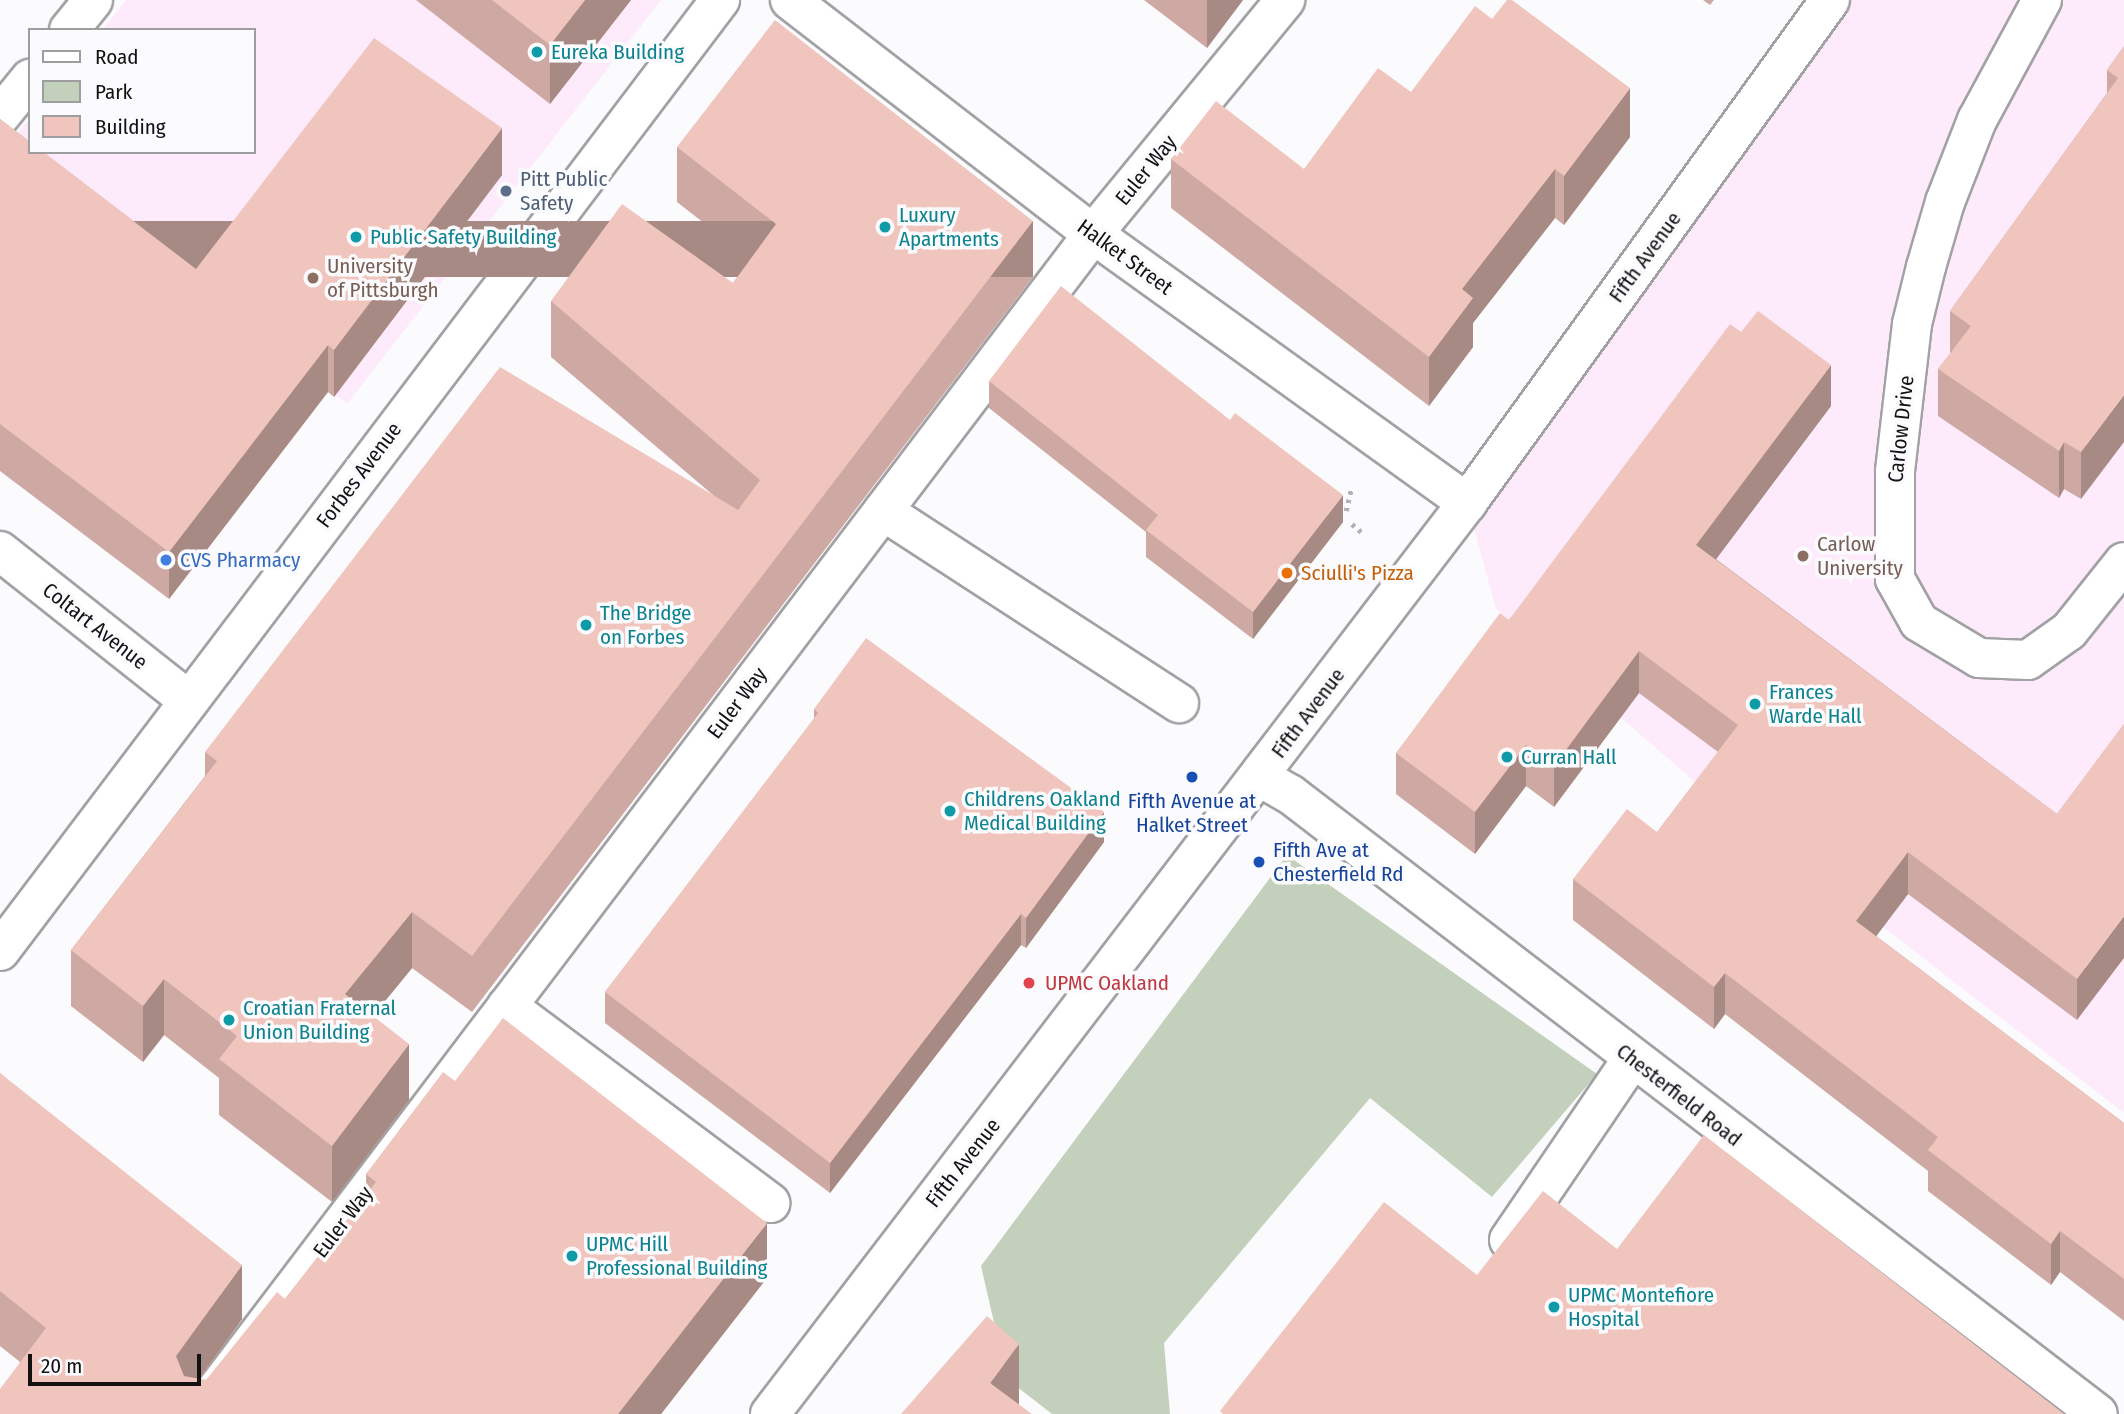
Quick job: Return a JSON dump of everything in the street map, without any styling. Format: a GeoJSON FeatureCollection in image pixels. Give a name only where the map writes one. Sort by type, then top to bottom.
{"type":"FeatureCollection","features":[{"type":"Feature","properties":{"kind":"main road"},"geometry":{"type":"LineString","coordinates":[[71,28],[93,0]]}},
{"type":"Feature","properties":{"kind":"main road","name":"Forbes Avenue"},"geometry":{"type":"LineString","coordinates":[[0,951],[720,0]]}},
{"type":"Feature","properties":{"kind":"main road","name":"Halket Street"},"geometry":{"type":"LineString","coordinates":[[790,0],[1093,234],[1467,503]]}},
{"type":"Feature","properties":{"kind":"main road","name":"Euler Way"},"geometry":{"type":"LineString","coordinates":[[198,1414],[1093,234],[1285,0]]}},
{"type":"Feature","properties":{"kind":"main road","name":"Fifth Avenue"},"geometry":{"type":"LineString","coordinates":[[770,1414],[1467,503],[1830,0]]}},
{"type":"Feature","properties":{"kind":"main road","name":"Carlow Drive"},"geometry":{"type":"LineString","coordinates":[[2042,0],[1977,120],[1945,202],[1926,267],[1912,324],[1895,472],[1895,579],[1919,622],[1979,658],[2028,660],[2069,631],[2124,562]]}},
{"type":"Feature","properties":{"kind":"main road"},"geometry":{"type":"LineString","coordinates":[[0,116],[28,81]]}},
{"type":"Feature","properties":{"kind":"main road"},"geometry":{"type":"LineString","coordinates":[[883,511],[1179,703]]}},
{"type":"Feature","properties":{"kind":"main road","name":"Coltart Avenue"},"geometry":{"type":"LineString","coordinates":[[0,551],[189,701]]}},
{"type":"Feature","properties":{"kind":"main road","name":"Chesterfield Road"},"geometry":{"type":"LineString","coordinates":[[1260,777],[1290,794],[2098,1414]]}},
{"type":"Feature","properties":{"kind":"main road"},"geometry":{"type":"LineString","coordinates":[[507,1006],[770,1203]]}},
{"type":"Feature","properties":{"kind":"main road"},"geometry":{"type":"LineString","coordinates":[[1487,1272],[1632,1059]]}},
{"type":"Feature","properties":{"kind":"path"},"geometry":{"type":"LineString","coordinates":[[1346,511],[1351,489]]}},
{"type":"Feature","properties":{"kind":"path"},"geometry":{"type":"LineString","coordinates":[[1352,524],[1364,534]]}},
{"type":"Feature","properties":{"kind":"shaded area","name":"University of Pittsburgh"},"geometry":{"type":"Polygon","coordinates":[[[126,0],[661,0],[347,404],[8,145],[28,120],[28,154],[256,154],[256,28],[104,28],[126,0]]]}},
{"type":"Feature","properties":{"kind":"shaded area","name":"Carlow University"},"geometry":{"type":"Polygon","coordinates":[[[1838,0],[2124,0],[2124,1113],[1695,782],[1496,609],[1467,503],[1838,0]]]}},
{"type":"Feature","properties":{"kind":"green space"},"geometry":{"type":"Polygon","coordinates":[[[1287,855],[1597,1074],[1492,1197],[1370,1098],[1164,1343],[1170,1414],[1052,1414],[1007,1379],[981,1266],[1287,855]]]}},
{"type":"Feature","properties":{"kind":"building"},"geometry":{"type":"Polygon","coordinates":[[[492,0],[585,0],[550,45],[492,0]]]}},
{"type":"Feature","properties":{"kind":"building"},"geometry":{"type":"Polygon","coordinates":[[[1507,0],[1512,0],[1630,88],[1564,176],[1555,169],[1462,289],[1473,298],[1429,357],[1171,159],[1216,101],[1304,169],[1378,68],[1411,92],[1475,6],[1492,19],[1507,0]]]}},
{"type":"Feature","properties":{"kind":"building"},"geometry":{"type":"Polygon","coordinates":[[[775,20],[1033,221],[472,956],[412,912],[345,994],[409,1044],[332,1146],[219,1059],[237,1036],[164,979],[143,1006],[71,950],[217,761],[205,752],[500,367],[738,510],[760,480],[551,301],[622,204],[733,283],[776,224],[677,147],[775,20]]]}},
{"type":"Feature","properties":{"kind":"building"},"geometry":{"type":"Polygon","coordinates":[[[374,38],[502,128],[334,350],[328,345],[169,552],[0,424],[0,119],[28,140],[28,154],[46,154],[196,269],[374,38]]]}},
{"type":"Feature","properties":{"kind":"building"},"geometry":{"type":"Polygon","coordinates":[[[2124,46],[2124,395],[2081,452],[2064,442],[2059,451],[1938,369],[1971,326],[1950,311],[2118,78],[2107,70],[2124,46]]]}},
{"type":"Feature","properties":{"kind":"building"},"geometry":{"type":"Polygon","coordinates":[[[1061,286],[1230,420],[1235,413],[1343,495],[1253,612],[1146,530],[1158,515],[989,381],[1061,286]]]}},
{"type":"Feature","properties":{"kind":"building"},"geometry":{"type":"Polygon","coordinates":[[[1758,311],[1831,365],[1696,545],[2057,814],[2124,724],[2124,916],[2077,979],[1908,852],[1856,921],[2124,1123],[2124,1279],[2060,1231],[2051,1244],[1928,1150],[1938,1137],[1725,973],[1714,987],[1573,879],[1627,809],[1657,832],[1738,725],[1639,651],[1554,766],[1526,745],[1475,812],[1396,753],[1500,613],[1509,620],[1730,324],[1741,332],[1758,311]]]}},
{"type":"Feature","properties":{"kind":"building"},"geometry":{"type":"Polygon","coordinates":[[[866,638],[1104,812],[1026,918],[1021,914],[830,1163],[605,992],[818,713],[814,709],[866,638]]]}},
{"type":"Feature","properties":{"kind":"building"},"geometry":{"type":"Polygon","coordinates":[[[503,1018],[767,1223],[618,1414],[0,1414],[0,1389],[46,1328],[0,1291],[0,1073],[242,1265],[176,1356],[184,1376],[206,1380],[277,1292],[285,1299],[376,1182],[366,1174],[443,1072],[455,1081],[503,1018]]]}},
{"type":"Feature","properties":{"kind":"building"},"geometry":{"type":"Polygon","coordinates":[[[1704,1135],[2064,1414],[1223,1414],[1220,1411],[1384,1202],[1477,1275],[1543,1191],[1617,1249],[1704,1135]]]}},
{"type":"Feature","properties":{"kind":"building"},"geometry":{"type":"Polygon","coordinates":[[[987,1316],[1019,1344],[990,1383],[1032,1414],[901,1414],[987,1316]]]}},
{"type":"Feature","properties":{"kind":"place","name":"Eureka Building"},"geometry":{"type":"Point","coordinates":[537,52]}},
{"type":"Feature","properties":{"kind":"place","name":"Pitt Public Safety"},"geometry":{"type":"Point","coordinates":[506,191]}},
{"type":"Feature","properties":{"kind":"place","name":"Luxury Apartments"},"geometry":{"type":"Point","coordinates":[885,227]}},
{"type":"Feature","properties":{"kind":"place","name":"Public Safety Building"},"geometry":{"type":"Point","coordinates":[356,237]}},
{"type":"Feature","properties":{"kind":"place","name":"University of Pittsburgh"},"geometry":{"type":"Point","coordinates":[313,278]}},
{"type":"Feature","properties":{"kind":"place","name":"Carlow University"},"geometry":{"type":"Point","coordinates":[1803,556]}},
{"type":"Feature","properties":{"kind":"place","name":"CVS Pharmacy"},"geometry":{"type":"Point","coordinates":[166,560]}},
{"type":"Feature","properties":{"kind":"place","name":"Sciulli's Pizza"},"geometry":{"type":"Point","coordinates":[1287,573]}},
{"type":"Feature","properties":{"kind":"place","name":"The Bridge on Forbes"},"geometry":{"type":"Point","coordinates":[586,625]}},
{"type":"Feature","properties":{"kind":"place","name":"Frances Warde Hall"},"geometry":{"type":"Point","coordinates":[1755,704]}},
{"type":"Feature","properties":{"kind":"place","name":"Curran Hall"},"geometry":{"type":"Point","coordinates":[1507,757]}},
{"type":"Feature","properties":{"kind":"place","name":"Fifth Avenue at Halket Street"},"geometry":{"type":"Point","coordinates":[1192,777]}},
{"type":"Feature","properties":{"kind":"place","name":"Childrens Oakland Medical Building"},"geometry":{"type":"Point","coordinates":[950,811]}},
{"type":"Feature","properties":{"kind":"place","name":"Fifth Ave at Chesterfield Rd"},"geometry":{"type":"Point","coordinates":[1259,862]}},
{"type":"Feature","properties":{"kind":"place","name":"UPMC Oakland"},"geometry":{"type":"Point","coordinates":[1029,983]}},
{"type":"Feature","properties":{"kind":"place","name":"Croatian Fraternal Union Building"},"geometry":{"type":"Point","coordinates":[229,1020]}},
{"type":"Feature","properties":{"kind":"place","name":"UPMC Hill Professional Building"},"geometry":{"type":"Point","coordinates":[572,1256]}},
{"type":"Feature","properties":{"kind":"place","name":"UPMC Montefiore Hospital"},"geometry":{"type":"Point","coordinates":[1554,1307]}}]}
